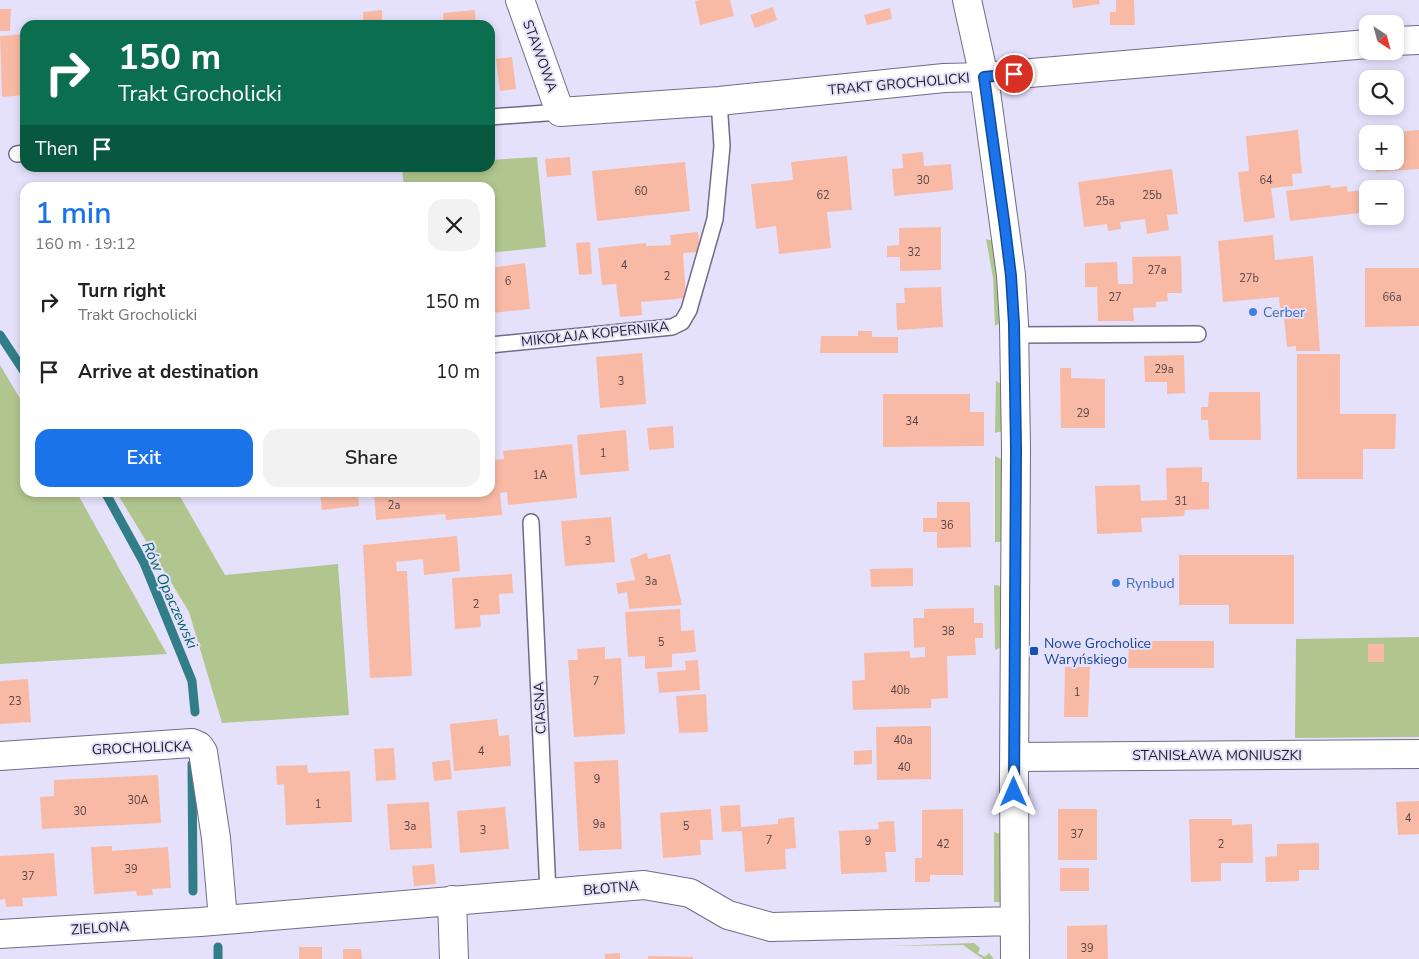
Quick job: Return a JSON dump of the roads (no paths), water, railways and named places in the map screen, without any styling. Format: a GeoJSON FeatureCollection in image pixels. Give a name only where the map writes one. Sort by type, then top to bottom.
{"type":"FeatureCollection","features":[{"type":"Feature","properties":{"kind":"street","name":"STAWOWA"},"geometry":{"type":"LineString","coordinates":[[520,0],[560,112]]}},
{"type":"Feature","properties":{"kind":"street"},"geometry":{"type":"LineString","coordinates":[[967,0],[984,77],[1009,256],[1014,336],[1016,449],[1015,959]]}},
{"type":"Feature","properties":{"kind":"street"},"geometry":{"type":"LineString","coordinates":[[1404,41],[1419,40]]}},
{"type":"Feature","properties":{"kind":"street","name":"TRAKT GROCHOLICKI"},"geometry":{"type":"LineString","coordinates":[[560,112],[719,101],[944,78],[984,77],[1359,45]]}},
{"type":"Feature","properties":{"kind":"street","name":"GROCHOLICKA"},"geometry":{"type":"LineString","coordinates":[[0,756],[192,744],[199,746],[203,752],[216,838],[211,920]]}},
{"type":"Feature","properties":{"kind":"street","name":"STANISŁAWA MONIUSZKI"},"geometry":{"type":"LineString","coordinates":[[1015,757],[1419,754]]}},
{"type":"Feature","properties":{"kind":"street","name":"BŁOTNA"},"geometry":{"type":"LineString","coordinates":[[211,920],[644,885],[690,893],[728,915],[771,927],[1015,921]]}},
{"type":"Feature","properties":{"kind":"street"},"geometry":{"type":"LineString","coordinates":[[452,900],[454,959]]}},
{"type":"Feature","properties":{"kind":"street","name":"ZIELONA"},"geometry":{"type":"LineString","coordinates":[[0,934],[211,920]]}},
{"type":"Feature","properties":{"kind":"lane","name":"MIKOŁAJA KOPERNIKA"},"geometry":{"type":"LineString","coordinates":[[495,345],[672,327],[682,322],[689,310],[715,219],[722,146],[719,101]]}},
{"type":"Feature","properties":{"kind":"lane","name":"TRAKT GROCHOLICKI"},"geometry":{"type":"LineString","coordinates":[[495,117],[560,112]]}},
{"type":"Feature","properties":{"kind":"lane"},"geometry":{"type":"LineString","coordinates":[[1014,336],[1198,334]]}},
{"type":"Feature","properties":{"kind":"lane","name":"CIASNA"},"geometry":{"type":"LineString","coordinates":[[531,522],[548,893]]}},
{"type":"Feature","properties":{"kind":"waterway","name":"Rów Opaczewski"},"geometry":{"type":"LineString","coordinates":[[0,335],[20,365]]}},
{"type":"Feature","properties":{"kind":"waterway","name":"Rów Opaczewski"},"geometry":{"type":"LineString","coordinates":[[108,497],[144,563],[192,681],[195,712]]}},
{"type":"Feature","properties":{"kind":"waterway","name":"Rów Opaczewski"},"geometry":{"type":"LineString","coordinates":[[192,764],[193,891]]}},
{"type":"Feature","properties":{"kind":"waterway","name":"Rów Opaczewski"},"geometry":{"type":"LineString","coordinates":[[218,947],[218,959]]}},
{"type":"Feature","properties":{"kind":"place","name":"Cerber"},"geometry":{"type":"Point","coordinates":[1253,312]}},
{"type":"Feature","properties":{"kind":"place","name":"Rynbud"},"geometry":{"type":"Point","coordinates":[1116,583]}},
{"type":"Feature","properties":{"kind":"place","name":"Nowe Grocholice Waryńskiego"},"geometry":{"type":"Point","coordinates":[1034,651]}}]}
